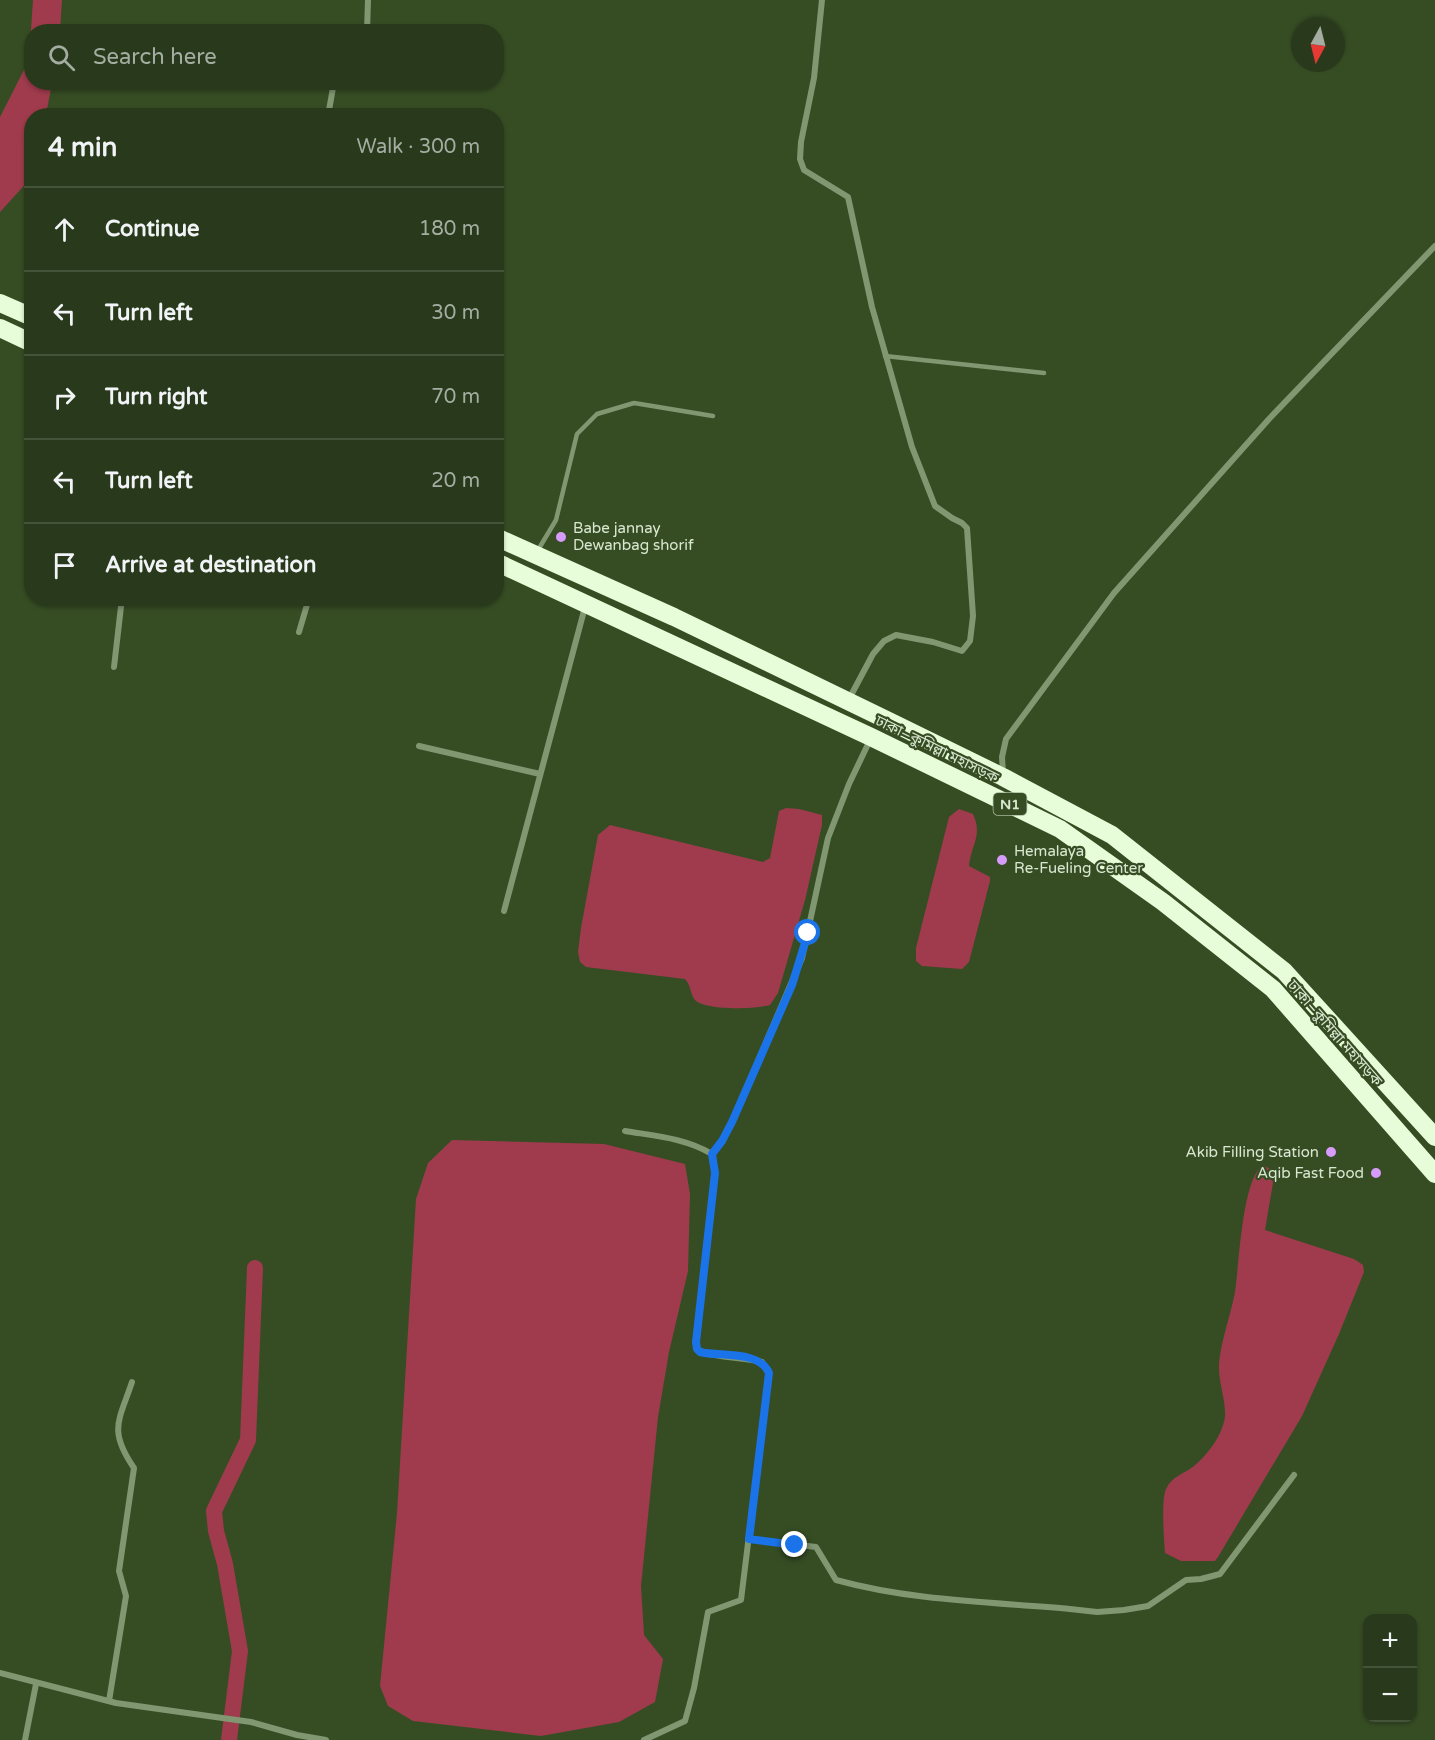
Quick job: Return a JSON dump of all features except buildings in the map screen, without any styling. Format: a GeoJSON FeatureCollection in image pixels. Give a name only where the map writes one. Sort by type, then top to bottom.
{"type":"FeatureCollection","features":[{"type":"Feature","properties":{"kind":"highway"},"geometry":{"type":"LineString","coordinates":[[5,306],[24,314]]}},
{"type":"Feature","properties":{"kind":"highway"},"geometry":{"type":"LineString","coordinates":[[0,328],[24,339]]}},
{"type":"Feature","properties":{"kind":"highway","name":"ঢাকা–কুমিল্লা মহাসড়ক"},"geometry":{"type":"LineString","coordinates":[[504,541],[674,617],[1003,777],[1112,835],[1284,971],[1435,1137]]}},
{"type":"Feature","properties":{"kind":"highway","name":"ঢাকা–কুমিল্লা মহাসড়ক"},"geometry":{"type":"LineString","coordinates":[[504,566],[871,737],[1060,829],[1162,902],[1273,989],[1435,1174]]}},
{"type":"Feature","properties":{"kind":"street"},"geometry":{"type":"LineString","coordinates":[[367,24],[368,0]]}},
{"type":"Feature","properties":{"kind":"street"},"geometry":{"type":"LineString","coordinates":[[822,0],[814,78],[801,142],[801,159],[804,170],[848,197],[885,356],[912,447],[935,506],[968,528],[972,628],[970,641],[962,651],[933,642],[896,635],[884,641],[873,654],[848,702]]}},
{"type":"Feature","properties":{"kind":"street"},"geometry":{"type":"LineString","coordinates":[[329,108],[332,90]]}},
{"type":"Feature","properties":{"kind":"street"},"geometry":{"type":"LineString","coordinates":[[1003,777],[1002,757],[1006,739],[1114,593],[1269,419],[1435,246]]}},
{"type":"Feature","properties":{"kind":"street"},"geometry":{"type":"LineString","coordinates":[[504,911],[586,602]]}},
{"type":"Feature","properties":{"kind":"street"},"geometry":{"type":"LineString","coordinates":[[114,667],[121,606]]}},
{"type":"Feature","properties":{"kind":"street"},"geometry":{"type":"LineString","coordinates":[[299,632],[307,606]]}},
{"type":"Feature","properties":{"kind":"street"},"geometry":{"type":"LineString","coordinates":[[644,1740],[685,1720],[694,1688],[708,1612],[741,1600],[769,1373],[762,1362],[706,1353],[697,1349],[715,1173],[712,1154],[732,1122],[792,985],[808,933],[828,838],[845,793],[871,737]]}},
{"type":"Feature","properties":{"kind":"street"},"geometry":{"type":"LineString","coordinates":[[419,746],[540,774]]}},
{"type":"Feature","properties":{"kind":"street"},"geometry":{"type":"LineString","coordinates":[[625,1131],[675,1139],[698,1146],[712,1154]]}},
{"type":"Feature","properties":{"kind":"street"},"geometry":{"type":"LineString","coordinates":[[109,1701],[126,1596],[119,1571],[134,1468],[121,1448],[116,1430],[132,1382]]}},
{"type":"Feature","properties":{"kind":"street"},"geometry":{"type":"LineString","coordinates":[[749,1539],[816,1547],[836,1580],[863,1588],[960,1601],[1030,1605],[1080,1612],[1124,1610],[1148,1606],[1185,1580],[1220,1574],[1294,1475]]}},
{"type":"Feature","properties":{"kind":"street"},"geometry":{"type":"LineString","coordinates":[[0,1673],[109,1701],[184,1714],[251,1722],[297,1735],[326,1740]]}},
{"type":"Feature","properties":{"kind":"street"},"geometry":{"type":"LineString","coordinates":[[24,1740],[36,1684]]}},
{"type":"Feature","properties":{"kind":"lane"},"geometry":{"type":"LineString","coordinates":[[885,356],[1044,373]]}},
{"type":"Feature","properties":{"kind":"lane"},"geometry":{"type":"LineString","coordinates":[[535,555],[556,520],[577,434],[597,414],[634,403],[713,416]]}},
{"type":"Feature","properties":{"kind":"shaded area"},"geometry":{"type":"Polygon","coordinates":[[[33,0],[62,0],[60,24],[31,24],[33,0]]]}},
{"type":"Feature","properties":{"kind":"shaded area"},"geometry":{"type":"Polygon","coordinates":[[[24,70],[24,90],[51,90],[47,108],[24,108],[24,186],[0,212],[0,117],[24,70]]]}},
{"type":"Feature","properties":{"kind":"shaded area"},"geometry":{"type":"Polygon","coordinates":[[[786,808],[822,815],[822,825],[805,900],[778,993],[770,1005],[743,1008],[709,1006],[695,1000],[685,979],[586,967],[580,962],[578,952],[581,928],[598,835],[610,825],[763,862],[770,858],[779,811],[786,808]]]}},
{"type":"Feature","properties":{"kind":"shaded area"},"geometry":{"type":"Polygon","coordinates":[[[959,809],[973,814],[976,822],[977,834],[969,866],[990,877],[990,881],[969,962],[962,969],[922,966],[916,961],[916,948],[949,817],[959,809]]]}},
{"type":"Feature","properties":{"kind":"shaded area"},"geometry":{"type":"Polygon","coordinates":[[[452,1140],[604,1144],[685,1164],[690,1194],[688,1271],[669,1352],[658,1417],[641,1586],[644,1635],[663,1659],[655,1702],[619,1722],[541,1736],[413,1721],[388,1706],[380,1686],[397,1513],[416,1199],[428,1163],[452,1140]]]}},
{"type":"Feature","properties":{"kind":"shaded area"},"geometry":{"type":"Polygon","coordinates":[[[1263,1165],[1272,1170],[1274,1177],[1265,1230],[1354,1259],[1363,1265],[1364,1272],[1302,1416],[1218,1557],[1215,1561],[1181,1561],[1165,1553],[1164,1494],[1172,1481],[1204,1456],[1218,1438],[1223,1424],[1225,1411],[1219,1368],[1221,1350],[1235,1292],[1246,1204],[1256,1173],[1263,1165]]]}},
{"type":"Feature","properties":{"kind":"waterway"},"geometry":{"type":"LineString","coordinates":[[229,1740],[240,1651],[214,1511],[248,1440],[255,1268]]}},
{"type":"Feature","properties":{"kind":"place","name":"Babe jannay Dewanbag shorif"},"geometry":{"type":"Point","coordinates":[561,537]}},
{"type":"Feature","properties":{"kind":"place","name":"Hemalaya Re-Fueling Center"},"geometry":{"type":"Point","coordinates":[1002,860]}},
{"type":"Feature","properties":{"kind":"place","name":"Akib Filling Station"},"geometry":{"type":"Point","coordinates":[1331,1152]}},
{"type":"Feature","properties":{"kind":"place","name":"Aqib Fast Food"},"geometry":{"type":"Point","coordinates":[1376,1173]}},
{"type":"Feature","properties":{"kind":"route"},"geometry":{"type":"LineString","coordinates":[[795,1545],[749,1539],[769,1373],[766,1366],[762,1362],[744,1358],[700,1352],[696,1342],[699,1332],[715,1173],[712,1154],[732,1122],[792,985],[808,933]]}}]}
